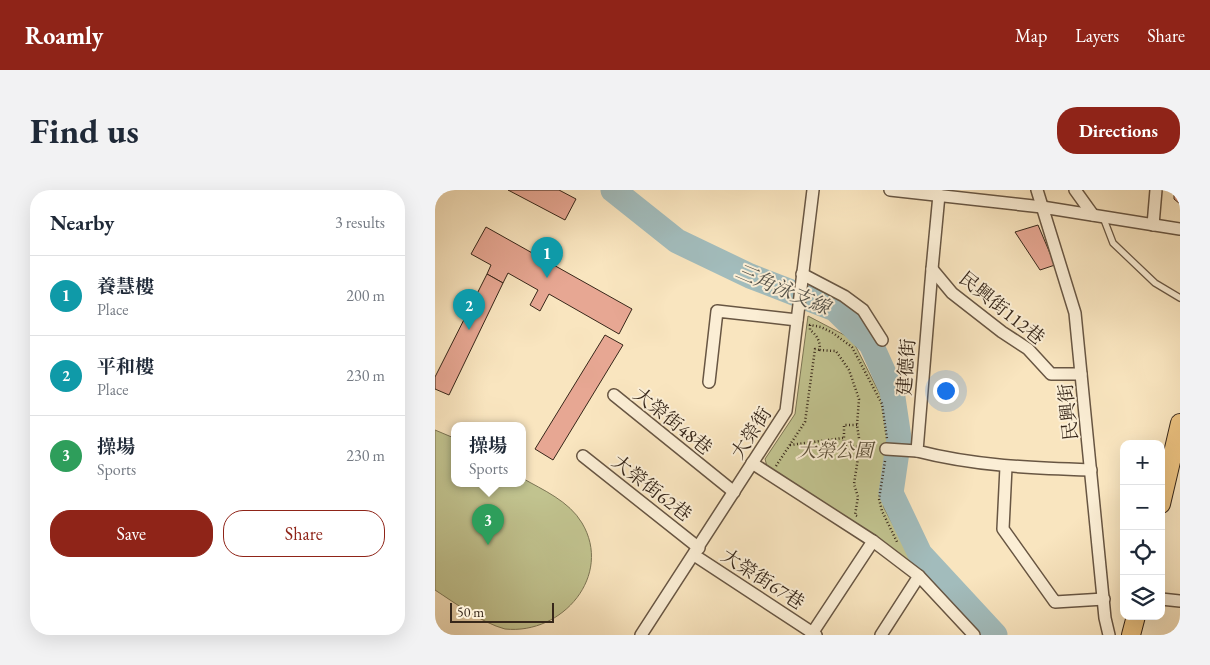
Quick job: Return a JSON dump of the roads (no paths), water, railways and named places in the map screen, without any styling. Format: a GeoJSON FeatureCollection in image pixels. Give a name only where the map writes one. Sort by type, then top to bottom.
{"type":"FeatureCollection","features":[{"type":"Feature","properties":{"kind":"main road"},"geometry":{"type":"LineString","coordinates":[[1165,492],[1175,462],[1180,423]]}},
{"type":"Feature","properties":{"kind":"main road"},"geometry":{"type":"LineString","coordinates":[[1131,635],[1134,620]]}},
{"type":"Feature","properties":{"kind":"street","name":"大榮街"},"geometry":{"type":"LineString","coordinates":[[641,635],[786,411],[813,190]]}},
{"type":"Feature","properties":{"kind":"street"},"geometry":{"type":"LineString","coordinates":[[890,190],[1041,207],[1180,229]]}},
{"type":"Feature","properties":{"kind":"street","name":"民興街"},"geometry":{"type":"LineString","coordinates":[[1037,190],[1075,313],[1103,598],[1109,635]]}},
{"type":"Feature","properties":{"kind":"street"},"geometry":{"type":"LineString","coordinates":[[1075,190],[1098,216]]}},
{"type":"Feature","properties":{"kind":"street"},"geometry":{"type":"LineString","coordinates":[[1153,225],[1156,190]]}},
{"type":"Feature","properties":{"kind":"street","name":"建德街"},"geometry":{"type":"LineString","coordinates":[[917,451],[931,269],[939,196]]}},
{"type":"Feature","properties":{"kind":"street","name":"民興街112巷"},"geometry":{"type":"LineString","coordinates":[[931,269],[952,293],[1027,349],[1051,374],[1081,374]]}},
{"type":"Feature","properties":{"kind":"street"},"geometry":{"type":"LineString","coordinates":[[802,277],[844,296],[863,310],[882,340]]}},
{"type":"Feature","properties":{"kind":"street"},"geometry":{"type":"LineString","coordinates":[[709,382],[717,311],[798,317]]}},
{"type":"Feature","properties":{"kind":"street","name":"大榮街48巷"},"geometry":{"type":"LineString","coordinates":[[614,395],[734,492]]}},
{"type":"Feature","properties":{"kind":"street"},"geometry":{"type":"LineString","coordinates":[[886,450],[917,451],[945,458],[1006,467],[1091,470]]}},
{"type":"Feature","properties":{"kind":"street","name":"大榮街62巷"},"geometry":{"type":"LineString","coordinates":[[583,456],[696,551]]}},
{"type":"Feature","properties":{"kind":"street"},"geometry":{"type":"LineString","coordinates":[[752,464],[873,541],[919,576],[974,635]]}},
{"type":"Feature","properties":{"kind":"street"},"geometry":{"type":"LineString","coordinates":[[1006,467],[1003,529],[1055,602],[1103,598]]}},
{"type":"Feature","properties":{"kind":"street"},"geometry":{"type":"LineString","coordinates":[[813,634],[873,541]]}},
{"type":"Feature","properties":{"kind":"street","name":"大榮街67巷"},"geometry":{"type":"LineString","coordinates":[[696,551],[813,634]]}},
{"type":"Feature","properties":{"kind":"street"},"geometry":{"type":"LineString","coordinates":[[881,635],[919,576]]}},
{"type":"Feature","properties":{"kind":"street"},"geometry":{"type":"LineString","coordinates":[[1165,599],[1180,601]]}},
{"type":"Feature","properties":{"kind":"lane"},"geometry":{"type":"LineString","coordinates":[[1098,216],[1113,243],[1155,283],[1180,298]]}},
{"type":"Feature","properties":{"kind":"waterway","name":"三角泳支線"},"geometry":{"type":"LineString","coordinates":[[613,190],[677,241],[750,276],[835,309],[871,344],[892,391],[899,438],[891,493],[920,554],[995,635]]}},
{"type":"Feature","properties":{"kind":"place","name":"養慧樓"},"geometry":{"type":"Point","coordinates":[547,278]}},
{"type":"Feature","properties":{"kind":"place","name":"平和樓"},"geometry":{"type":"Point","coordinates":[469,330]}},
{"type":"Feature","properties":{"kind":"place","name":"操場"},"geometry":{"type":"Point","coordinates":[488,545]}},
{"type":"Feature","properties":{"kind":"park label","name":"大榮公園"},"geometry":{"type":"Point","coordinates":[835,450]}}]}
